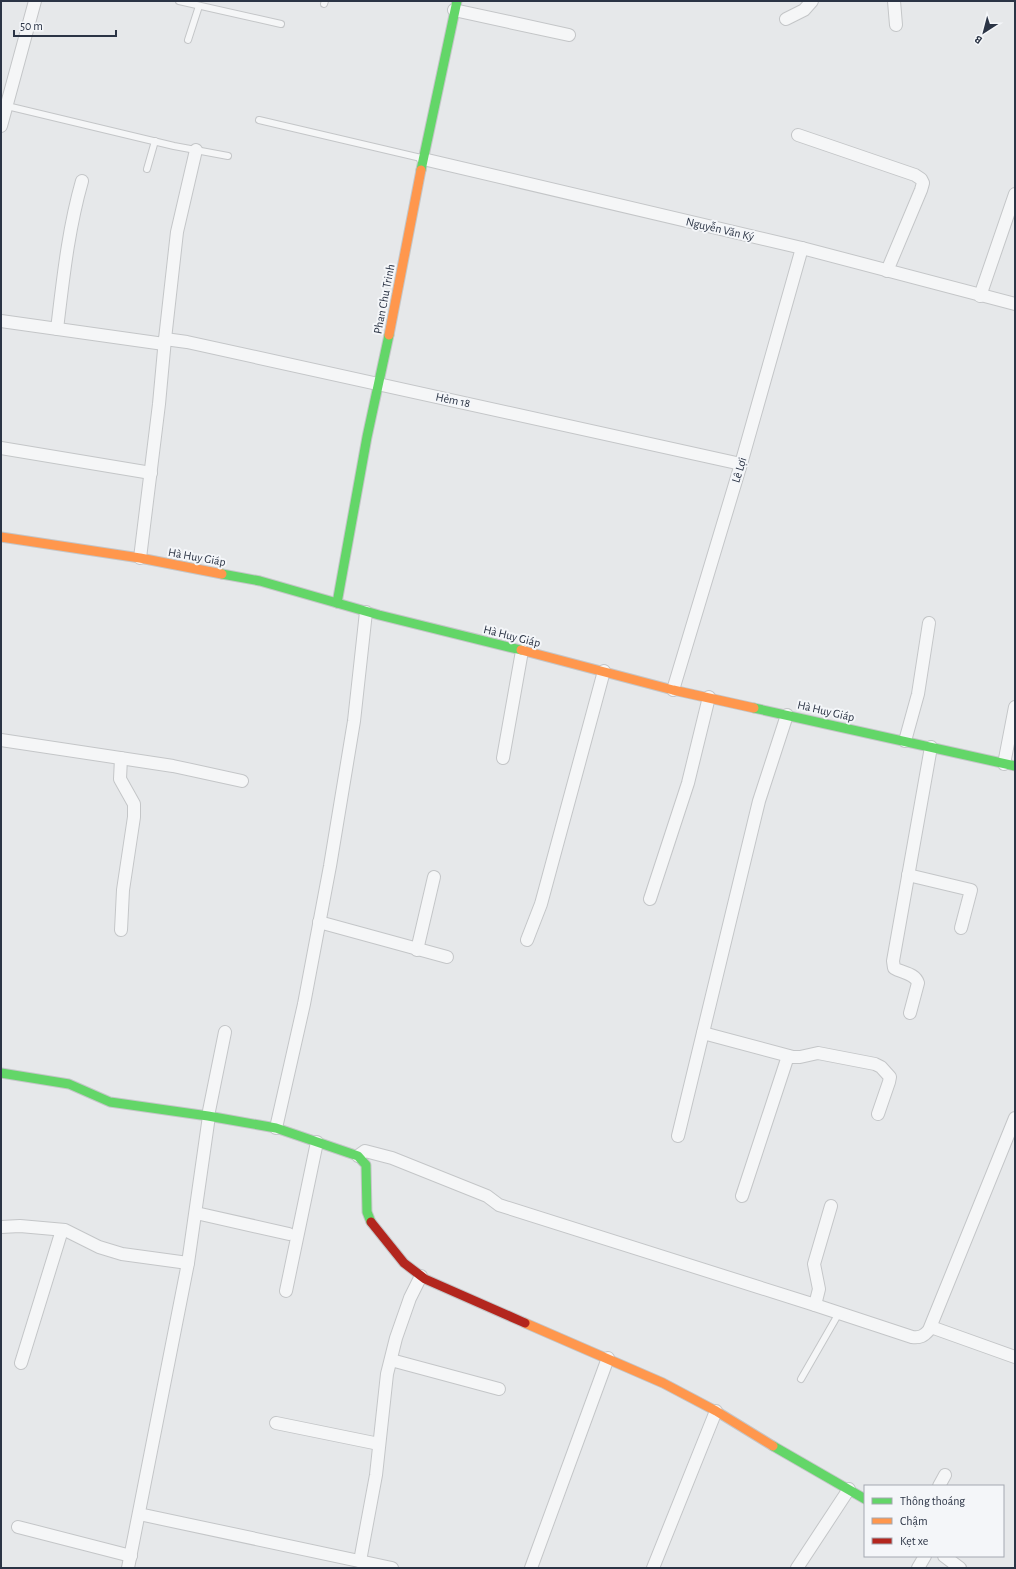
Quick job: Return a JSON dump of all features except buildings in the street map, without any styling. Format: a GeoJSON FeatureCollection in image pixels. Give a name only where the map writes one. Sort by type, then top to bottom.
{"type":"FeatureCollection","features":[{"type":"Feature","properties":{"kind":"street"},"geometry":{"type":"LineString","coordinates":[[1,126],[35,1]]}},
{"type":"Feature","properties":{"kind":"street"},"geometry":{"type":"LineString","coordinates":[[786,19],[804,10],[812,1]]}},
{"type":"Feature","properties":{"kind":"street"},"geometry":{"type":"LineString","coordinates":[[894,1],[896,25]]}},
{"type":"Feature","properties":{"kind":"street"},"geometry":{"type":"LineString","coordinates":[[455,6],[569,34]]}},
{"type":"Feature","properties":{"kind":"street","name":"Phan Chu Trinh"},"geometry":{"type":"LineString","coordinates":[[337,603],[367,437],[455,6]]}},
{"type":"Feature","properties":{"kind":"street"},"geometry":{"type":"LineString","coordinates":[[798,134],[915,175],[921,179],[923,183],[921,190],[887,271]]}},
{"type":"Feature","properties":{"kind":"street"},"geometry":{"type":"LineString","coordinates":[[140,558],[151,473],[177,232],[196,150]]}},
{"type":"Feature","properties":{"kind":"street","name":"Nguyễn Văn Ký"},"geometry":{"type":"LineString","coordinates":[[424,159],[802,248],[1015,304]]}},
{"type":"Feature","properties":{"kind":"street"},"geometry":{"type":"LineString","coordinates":[[57,329],[74,208],[82,181]]}},
{"type":"Feature","properties":{"kind":"street"},"geometry":{"type":"LineString","coordinates":[[980,296],[1015,194]]}},
{"type":"Feature","properties":{"kind":"street","name":"Lê Lợi"},"geometry":{"type":"LineString","coordinates":[[672,690],[742,464],[802,248]]}},
{"type":"Feature","properties":{"kind":"street","name":"Hẻm 18"},"geometry":{"type":"LineString","coordinates":[[1,321],[57,329],[187,342],[742,464]]}},
{"type":"Feature","properties":{"kind":"street"},"geometry":{"type":"LineString","coordinates":[[1,448],[151,473]]}},
{"type":"Feature","properties":{"kind":"street","name":"Hà Huy Giáp"},"geometry":{"type":"LineString","coordinates":[[1,537],[140,558],[260,581],[366,612],[604,671],[672,690],[787,714],[1010,765]]}},
{"type":"Feature","properties":{"kind":"street"},"geometry":{"type":"LineString","coordinates":[[276,1128],[304,1004],[319,922],[354,721],[366,612]]}},
{"type":"Feature","properties":{"kind":"street"},"geometry":{"type":"LineString","coordinates":[[906,741],[918,694],[929,623]]}},
{"type":"Feature","properties":{"kind":"street"},"geometry":{"type":"LineString","coordinates":[[503,758],[522,651]]}},
{"type":"Feature","properties":{"kind":"street"},"geometry":{"type":"LineString","coordinates":[[526,940],[541,904],[604,671]]}},
{"type":"Feature","properties":{"kind":"street"},"geometry":{"type":"LineString","coordinates":[[650,899],[688,783],[709,697]]}},
{"type":"Feature","properties":{"kind":"street"},"geometry":{"type":"LineString","coordinates":[[1010,765],[1015,708]]}},
{"type":"Feature","properties":{"kind":"street"},"geometry":{"type":"LineString","coordinates":[[678,1136],[759,801],[787,714]]}},
{"type":"Feature","properties":{"kind":"street"},"geometry":{"type":"LineString","coordinates":[[1,740],[173,766],[242,781]]}},
{"type":"Feature","properties":{"kind":"street"},"geometry":{"type":"LineString","coordinates":[[910,1013],[918,983],[913,976],[899,972],[894,968],[893,961],[931,748]]}},
{"type":"Feature","properties":{"kind":"street"},"geometry":{"type":"LineString","coordinates":[[121,758],[120,778],[134,804],[134,817],[123,890],[121,930]]}},
{"type":"Feature","properties":{"kind":"street"},"geometry":{"type":"LineString","coordinates":[[908,875],[970,890],[961,928]]}},
{"type":"Feature","properties":{"kind":"street"},"geometry":{"type":"LineString","coordinates":[[417,950],[434,877]]}},
{"type":"Feature","properties":{"kind":"street"},"geometry":{"type":"LineString","coordinates":[[319,922],[447,957]]}},
{"type":"Feature","properties":{"kind":"street"},"geometry":{"type":"LineString","coordinates":[[128,1568],[188,1263],[208,1116],[225,1032]]}},
{"type":"Feature","properties":{"kind":"street"},"geometry":{"type":"LineString","coordinates":[[703,1034],[788,1056],[800,1057],[813,1053],[828,1054],[875,1064],[881,1067],[890,1076],[890,1082],[878,1114]]}},
{"type":"Feature","properties":{"kind":"street"},"geometry":{"type":"LineString","coordinates":[[742,1196],[788,1056]]}},
{"type":"Feature","properties":{"kind":"street"},"geometry":{"type":"LineString","coordinates":[[1,1073],[69,1084],[110,1102],[208,1116],[276,1128],[358,1156],[366,1165],[367,1212],[371,1222],[404,1263],[425,1279],[663,1383],[716,1411],[801,1463],[864,1498]]}},
{"type":"Feature","properties":{"kind":"street"},"geometry":{"type":"LineString","coordinates":[[358,1156],[365,1151],[392,1158],[487,1196],[499,1205],[918,1338],[925,1335],[931,1327],[1012,1132],[1015,1118]]}},
{"type":"Feature","properties":{"kind":"street"},"geometry":{"type":"LineString","coordinates":[[286,1291],[294,1232],[317,1142]]}},
{"type":"Feature","properties":{"kind":"street"},"geometry":{"type":"LineString","coordinates":[[815,1305],[819,1289],[814,1264],[831,1206]]}},
{"type":"Feature","properties":{"kind":"street"},"geometry":{"type":"LineString","coordinates":[[196,1213],[294,1232]]}},
{"type":"Feature","properties":{"kind":"street"},"geometry":{"type":"LineString","coordinates":[[1,1227],[20,1226],[62,1230],[88,1240],[99,1247],[122,1254],[188,1263]]}},
{"type":"Feature","properties":{"kind":"street"},"geometry":{"type":"LineString","coordinates":[[21,1363],[62,1230]]}},
{"type":"Feature","properties":{"kind":"street"},"geometry":{"type":"LineString","coordinates":[[360,1561],[376,1475],[387,1374],[396,1338],[410,1298],[421,1276]]}},
{"type":"Feature","properties":{"kind":"street"},"geometry":{"type":"LineString","coordinates":[[931,1327],[1015,1358]]}},
{"type":"Feature","properties":{"kind":"street"},"geometry":{"type":"LineString","coordinates":[[531,1568],[608,1358]]}},
{"type":"Feature","properties":{"kind":"street"},"geometry":{"type":"LineString","coordinates":[[390,1360],[499,1389]]}},
{"type":"Feature","properties":{"kind":"street"},"geometry":{"type":"LineString","coordinates":[[653,1568],[716,1411]]}},
{"type":"Feature","properties":{"kind":"street"},"geometry":{"type":"LineString","coordinates":[[276,1423],[380,1444]]}},
{"type":"Feature","properties":{"kind":"street"},"geometry":{"type":"LineString","coordinates":[[797,1568],[849,1489]]}},
{"type":"Feature","properties":{"kind":"street"},"geometry":{"type":"LineString","coordinates":[[139,1514],[392,1568]]}},
{"type":"Feature","properties":{"kind":"street"},"geometry":{"type":"LineString","coordinates":[[18,1527],[131,1556]]}},
{"type":"Feature","properties":{"kind":"street"},"geometry":{"type":"LineString","coordinates":[[918,1568],[924,1557]]}},
{"type":"Feature","properties":{"kind":"street"},"geometry":{"type":"LineString","coordinates":[[945,1557],[960,1568]]}},
{"type":"Feature","properties":{"kind":"lane"},"geometry":{"type":"LineString","coordinates":[[179,1],[281,24]]}},
{"type":"Feature","properties":{"kind":"lane"},"geometry":{"type":"LineString","coordinates":[[188,40],[199,6]]}},
{"type":"Feature","properties":{"kind":"lane"},"geometry":{"type":"LineString","coordinates":[[7,106],[155,141],[228,156]]}},
{"type":"Feature","properties":{"kind":"lane"},"geometry":{"type":"LineString","coordinates":[[259,120],[424,159]]}},
{"type":"Feature","properties":{"kind":"lane"},"geometry":{"type":"LineString","coordinates":[[147,169],[155,141]]}},
{"type":"Feature","properties":{"kind":"lane"},"geometry":{"type":"LineString","coordinates":[[801,1379],[839,1313]]}},
{"type":"Feature","properties":{"kind":"traffic: fast"},"geometry":{"type":"LineString","coordinates":[[421,170],[457,1]]}},
{"type":"Feature","properties":{"kind":"traffic: fast"},"geometry":{"type":"LineString","coordinates":[[337,603],[367,437],[389,335]]}},
{"type":"Feature","properties":{"kind":"traffic: fast"},"geometry":{"type":"LineString","coordinates":[[222,574],[260,581],[379,615],[521,650]]}},
{"type":"Feature","properties":{"kind":"traffic: fast"},"geometry":{"type":"LineString","coordinates":[[754,708],[1015,766]]}},
{"type":"Feature","properties":{"kind":"traffic: fast"},"geometry":{"type":"LineString","coordinates":[[1,1073],[69,1084],[110,1102],[208,1116],[276,1128],[358,1156],[366,1165],[367,1212],[371,1222]]}},
{"type":"Feature","properties":{"kind":"traffic: fast"},"geometry":{"type":"LineString","coordinates":[[773,1446],[864,1498]]}},
{"type":"Feature","properties":{"kind":"traffic: slow"},"geometry":{"type":"LineString","coordinates":[[389,335],[421,170]]}},
{"type":"Feature","properties":{"kind":"traffic: slow"},"geometry":{"type":"LineString","coordinates":[[1,537],[140,558],[222,574]]}},
{"type":"Feature","properties":{"kind":"traffic: slow"},"geometry":{"type":"LineString","coordinates":[[521,650],[673,690],[754,708]]}},
{"type":"Feature","properties":{"kind":"traffic: slow"},"geometry":{"type":"LineString","coordinates":[[525,1323],[663,1383],[716,1411],[773,1446]]}},
{"type":"Feature","properties":{"kind":"traffic: jam"},"geometry":{"type":"LineString","coordinates":[[371,1222],[404,1263],[425,1279],[525,1323]]}}]}
